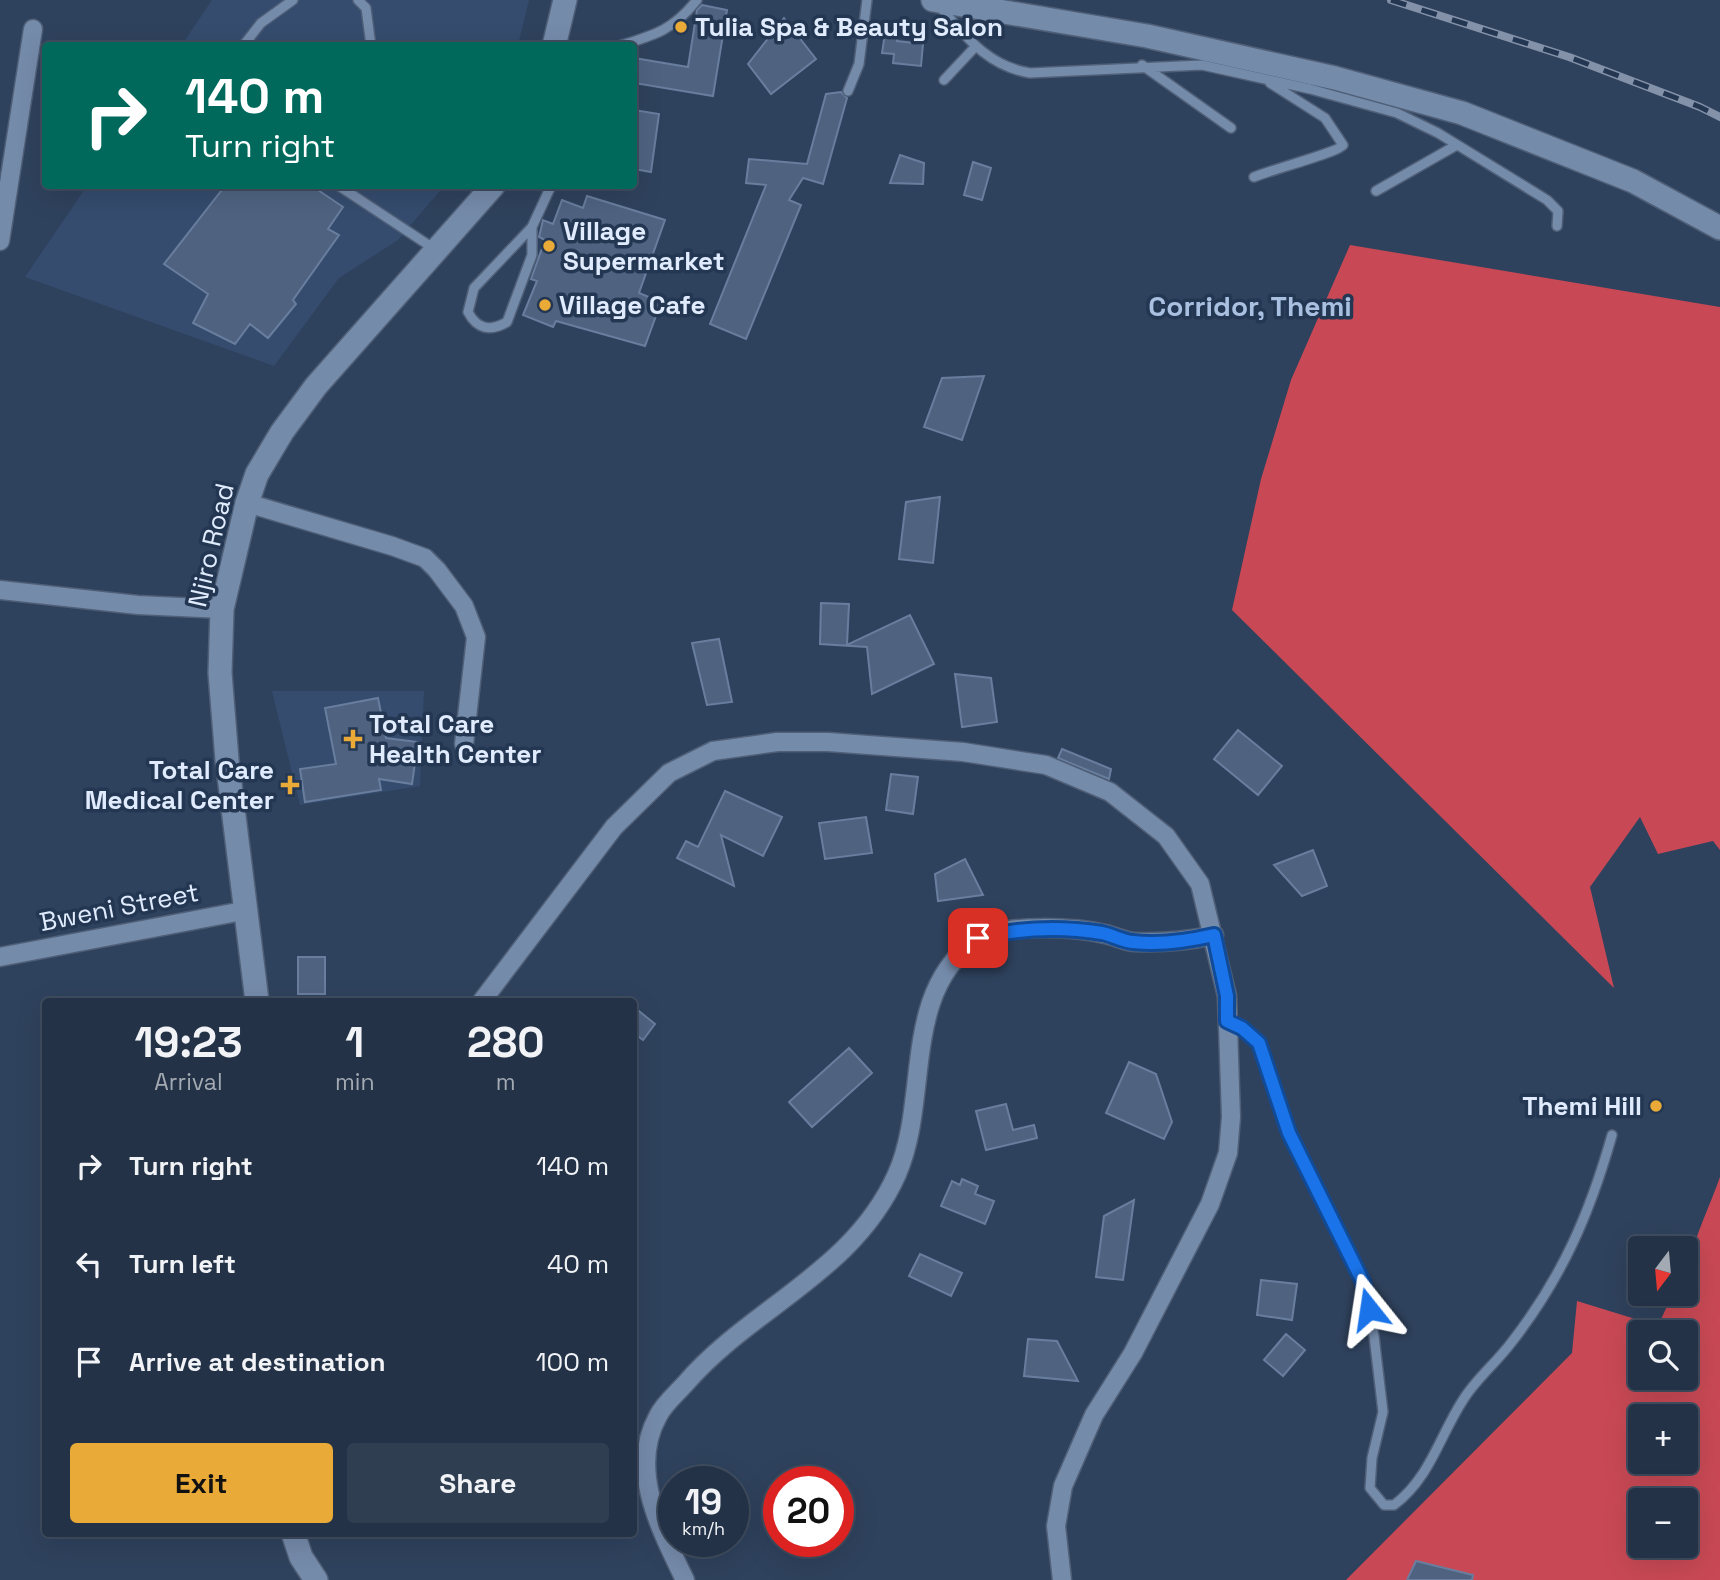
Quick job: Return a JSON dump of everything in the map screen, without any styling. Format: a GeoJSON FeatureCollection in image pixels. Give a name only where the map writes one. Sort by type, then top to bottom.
{"type":"FeatureCollection","features":[{"type":"Feature","properties":{"kind":"street"},"geometry":{"type":"LineString","coordinates":[[555,42],[565,0]]}},
{"type":"Feature","properties":{"kind":"street"},"geometry":{"type":"LineString","coordinates":[[934,0],[1147,36],[1335,78],[1462,113],[1633,181],[1720,228]]}},
{"type":"Feature","properties":{"kind":"street"},"geometry":{"type":"LineString","coordinates":[[0,242],[33,29]]}},
{"type":"Feature","properties":{"kind":"street","name":"Njiro Road"},"geometry":{"type":"LineString","coordinates":[[257,998],[220,673],[222,609],[247,503],[257,474],[282,432],[316,386],[490,189]]}},
{"type":"Feature","properties":{"kind":"street"},"geometry":{"type":"LineString","coordinates":[[247,503],[392,545],[425,558],[437,570],[464,606],[476,637],[464,744]]}},
{"type":"Feature","properties":{"kind":"street"},"geometry":{"type":"LineString","coordinates":[[0,590],[138,605],[222,609]]}},
{"type":"Feature","properties":{"kind":"street"},"geometry":{"type":"LineString","coordinates":[[484,998],[614,827],[669,773],[713,751],[777,742],[828,742],[963,752],[1046,765],[1110,792],[1166,836],[1200,884],[1227,996],[1231,1117],[1228,1153],[1198,1227],[1133,1353],[1094,1415],[1063,1486],[1056,1526],[1062,1580]]}},
{"type":"Feature","properties":{"kind":"street","name":"Bweni Street"},"geometry":{"type":"LineString","coordinates":[[0,957],[248,910]]}},
{"type":"Feature","properties":{"kind":"street"},"geometry":{"type":"LineString","coordinates":[[685,1580],[646,1488],[646,1450],[658,1415],[710,1355],[779,1306],[855,1240],[877,1208],[897,1174],[914,1119],[927,1011],[951,961],[978,938],[1006,931],[1045,928],[1103,933],[1131,942],[1166,942],[1214,935]]}},
{"type":"Feature","properties":{"kind":"street"},"geometry":{"type":"LineString","coordinates":[[294,1537],[301,1557],[316,1580]]}},
{"type":"Feature","properties":{"kind":"lane"},"geometry":{"type":"LineString","coordinates":[[246,42],[261,23],[293,0]]}},
{"type":"Feature","properties":{"kind":"lane"},"geometry":{"type":"LineString","coordinates":[[358,0],[366,8],[370,42]]}},
{"type":"Feature","properties":{"kind":"lane"},"geometry":{"type":"LineString","coordinates":[[631,42],[668,29],[681,20],[697,0]]}},
{"type":"Feature","properties":{"kind":"lane"},"geometry":{"type":"LineString","coordinates":[[849,91],[859,64],[867,0]]}},
{"type":"Feature","properties":{"kind":"lane"},"geometry":{"type":"LineString","coordinates":[[934,0],[975,47],[998,64],[1030,73],[1142,65],[1202,65],[1397,113],[1438,133],[1455,146],[1547,200],[1558,212],[1558,226]]}},
{"type":"Feature","properties":{"kind":"lane"},"geometry":{"type":"LineString","coordinates":[[944,80],[975,47]]}},
{"type":"Feature","properties":{"kind":"lane"},"geometry":{"type":"LineString","coordinates":[[1142,65],[1231,128]]}},
{"type":"Feature","properties":{"kind":"lane"},"geometry":{"type":"LineString","coordinates":[[1255,177],[1291,163],[1328,154],[1343,145],[1325,118],[1263,79]]}},
{"type":"Feature","properties":{"kind":"lane"},"geometry":{"type":"LineString","coordinates":[[1376,191],[1455,146]]}},
{"type":"Feature","properties":{"kind":"lane"},"geometry":{"type":"LineString","coordinates":[[344,189],[437,251]]}},
{"type":"Feature","properties":{"kind":"lane"},"geometry":{"type":"LineString","coordinates":[[532,227],[532,255],[507,322],[498,327],[486,328],[473,322],[468,312],[474,288],[532,227],[550,189]]}},
{"type":"Feature","properties":{"kind":"lane"},"geometry":{"type":"LineString","coordinates":[[1227,1021],[1242,1028],[1259,1043],[1289,1133],[1363,1282],[1374,1336],[1383,1412],[1372,1458],[1370,1488],[1384,1505],[1394,1505],[1418,1484],[1463,1399],[1511,1343],[1554,1279],[1588,1214],[1612,1135]]}},
{"type":"Feature","properties":{"kind":"shaded area"},"geometry":{"type":"Polygon","coordinates":[[[212,0],[529,0],[519,42],[184,42],[212,0]]]}},
{"type":"Feature","properties":{"kind":"shaded area"},"geometry":{"type":"Polygon","coordinates":[[[85,189],[441,189],[398,240],[339,278],[274,366],[25,277],[85,189]]]}},
{"type":"Feature","properties":{"kind":"shaded area"},"geometry":{"type":"Polygon","coordinates":[[[1350,245],[1720,307],[1720,850],[1713,841],[1658,854],[1640,817],[1590,887],[1614,988],[1232,610],[1261,479],[1291,380],[1350,245]]]}},
{"type":"Feature","properties":{"kind":"shaded area","name":"Total Care Health Center"},"geometry":{"type":"Polygon","coordinates":[[[272,691],[424,691],[420,786],[300,805],[272,691]]]}},
{"type":"Feature","properties":{"kind":"shaded area"},"geometry":{"type":"Polygon","coordinates":[[[1720,1177],[1720,1580],[1346,1580],[1572,1353],[1577,1301],[1639,1320],[1628,1320],[1628,1390],[1698,1390],[1698,1320],[1661,1320],[1667,1306],[1698,1306],[1698,1235],[1720,1177]]]}},
{"type":"Feature","properties":{"kind":"building"},"geometry":{"type":"Polygon","coordinates":[[[702,5],[727,10],[713,96],[637,83],[637,58],[688,67],[697,10],[702,5]]]}},
{"type":"Feature","properties":{"kind":"building"},"geometry":{"type":"Polygon","coordinates":[[[784,18],[816,59],[771,94],[748,64],[784,18]]]}},
{"type":"Feature","properties":{"kind":"building"},"geometry":{"type":"Polygon","coordinates":[[[885,33],[898,34],[897,41],[923,44],[921,66],[893,63],[894,54],[882,53],[885,33]]]}},
{"type":"Feature","properties":{"kind":"building"},"geometry":{"type":"Polygon","coordinates":[[[841,92],[847,98],[823,184],[803,178],[789,200],[801,205],[746,339],[710,324],[766,185],[746,183],[749,159],[807,164],[826,94],[841,92]]]}},
{"type":"Feature","properties":{"kind":"building"},"geometry":{"type":"Polygon","coordinates":[[[637,110],[659,114],[651,172],[637,170],[637,110]]]}},
{"type":"Feature","properties":{"kind":"building"},"geometry":{"type":"Polygon","coordinates":[[[900,155],[924,163],[923,184],[890,183],[900,155]]]}},
{"type":"Feature","properties":{"kind":"building"},"geometry":{"type":"Polygon","coordinates":[[[973,162],[991,168],[982,200],[964,195],[973,162]]]}},
{"type":"Feature","properties":{"kind":"building"},"geometry":{"type":"Polygon","coordinates":[[[223,189],[316,189],[343,207],[328,229],[339,235],[293,300],[296,304],[268,338],[250,324],[235,344],[193,323],[208,294],[164,264],[223,189]]]}},
{"type":"Feature","properties":{"kind":"building"},"geometry":{"type":"Polygon","coordinates":[[[587,196],[665,220],[639,293],[661,302],[645,346],[556,321],[553,327],[523,315],[537,281],[531,279],[545,240],[539,237],[543,220],[553,224],[562,200],[583,208],[587,196]]]}},
{"type":"Feature","properties":{"kind":"building"},"geometry":{"type":"Polygon","coordinates":[[[984,376],[962,440],[924,427],[942,378],[984,376]]]}},
{"type":"Feature","properties":{"kind":"building"},"geometry":{"type":"Polygon","coordinates":[[[940,497],[933,563],[899,559],[906,502],[940,497]]]}},
{"type":"Feature","properties":{"kind":"building"},"geometry":{"type":"Polygon","coordinates":[[[821,603],[849,604],[847,645],[910,615],[934,664],[872,694],[867,647],[820,644],[821,603]]]}},
{"type":"Feature","properties":{"kind":"building"},"geometry":{"type":"Polygon","coordinates":[[[719,639],[732,702],[707,705],[692,643],[719,639]]]}},
{"type":"Feature","properties":{"kind":"building"},"geometry":{"type":"Polygon","coordinates":[[[955,674],[991,678],[997,722],[962,727],[955,674]]]}},
{"type":"Feature","properties":{"kind":"building"},"geometry":{"type":"Polygon","coordinates":[[[378,698],[386,738],[418,742],[412,784],[379,779],[381,790],[305,802],[300,769],[336,764],[325,708],[378,698]]]}},
{"type":"Feature","properties":{"kind":"building"},"geometry":{"type":"Polygon","coordinates":[[[1238,730],[1282,766],[1258,795],[1214,759],[1238,730]]]}},
{"type":"Feature","properties":{"kind":"building"},"geometry":{"type":"Polygon","coordinates":[[[1062,749],[1111,769],[1109,779],[1058,758],[1062,749]]]}},
{"type":"Feature","properties":{"kind":"building"},"geometry":{"type":"Polygon","coordinates":[[[891,774],[918,777],[913,814],[886,810],[891,774]]]}},
{"type":"Feature","properties":{"kind":"building"},"geometry":{"type":"Polygon","coordinates":[[[725,791],[782,817],[763,856],[721,835],[734,886],[677,858],[686,841],[698,847],[725,791]]]}},
{"type":"Feature","properties":{"kind":"building"},"geometry":{"type":"Polygon","coordinates":[[[866,817],[872,853],[825,859],[819,823],[866,817]]]}},
{"type":"Feature","properties":{"kind":"building"},"geometry":{"type":"Polygon","coordinates":[[[1313,850],[1327,886],[1302,896],[1274,865],[1313,850]]]}},
{"type":"Feature","properties":{"kind":"building"},"geometry":{"type":"Polygon","coordinates":[[[965,859],[983,895],[938,901],[935,874],[965,859]]]}},
{"type":"Feature","properties":{"kind":"building"},"geometry":{"type":"Polygon","coordinates":[[[298,957],[325,957],[325,994],[298,994],[298,957]]]}},
{"type":"Feature","properties":{"kind":"building"},"geometry":{"type":"Polygon","coordinates":[[[637,1009],[655,1024],[643,1040],[637,1035],[637,1009]]]}},
{"type":"Feature","properties":{"kind":"building"},"geometry":{"type":"Polygon","coordinates":[[[849,1048],[872,1073],[812,1127],[789,1102],[849,1048]]]}},
{"type":"Feature","properties":{"kind":"building"},"geometry":{"type":"Polygon","coordinates":[[[1129,1062],[1156,1074],[1172,1122],[1164,1139],[1106,1113],[1129,1062]]]}},
{"type":"Feature","properties":{"kind":"building"},"geometry":{"type":"Polygon","coordinates":[[[1006,1104],[1013,1130],[1034,1125],[1037,1138],[986,1150],[976,1111],[1006,1104]]]}},
{"type":"Feature","properties":{"kind":"building"},"geometry":{"type":"Polygon","coordinates":[[[962,1179],[978,1186],[975,1194],[994,1201],[985,1224],[941,1206],[952,1181],[960,1185],[962,1179]]]}},
{"type":"Feature","properties":{"kind":"building"},"geometry":{"type":"Polygon","coordinates":[[[1134,1200],[1123,1280],[1096,1277],[1104,1216],[1134,1200]]]}},
{"type":"Feature","properties":{"kind":"building"},"geometry":{"type":"Polygon","coordinates":[[[920,1254],[962,1273],[951,1296],[909,1276],[920,1254]]]}},
{"type":"Feature","properties":{"kind":"building"},"geometry":{"type":"Polygon","coordinates":[[[1261,1280],[1297,1284],[1292,1320],[1257,1315],[1261,1280]]]}},
{"type":"Feature","properties":{"kind":"building"},"geometry":{"type":"Polygon","coordinates":[[[1286,1334],[1305,1350],[1283,1376],[1264,1360],[1286,1334]]]}},
{"type":"Feature","properties":{"kind":"building"},"geometry":{"type":"Polygon","coordinates":[[[1028,1339],[1057,1341],[1078,1381],[1024,1376],[1028,1339]]]}},
{"type":"Feature","properties":{"kind":"building"},"geometry":{"type":"Polygon","coordinates":[[[1416,1561],[1473,1575],[1472,1580],[1407,1580],[1416,1561]]]}},
{"type":"Feature","properties":{"kind":"railway"},"geometry":{"type":"LineString","coordinates":[[1391,0],[1569,57],[1720,117]]}},
{"type":"Feature","properties":{"kind":"place","name":"Tulia Spa & Beauty Salon"},"geometry":{"type":"Point","coordinates":[681,27]}},
{"type":"Feature","properties":{"kind":"place","name":"Village Supermarket"},"geometry":{"type":"Point","coordinates":[549,246]}},
{"type":"Feature","properties":{"kind":"place","name":"Village Cafe"},"geometry":{"type":"Point","coordinates":[545,305]}},
{"type":"Feature","properties":{"kind":"place","name":"Total Care Health Center"},"geometry":{"type":"Point","coordinates":[353,739]}},
{"type":"Feature","properties":{"kind":"place","name":"Total Care Medical Center"},"geometry":{"type":"Point","coordinates":[290,785]}},
{"type":"Feature","properties":{"kind":"place","name":"Themi Hill"},"geometry":{"type":"Point","coordinates":[1656,1106]}},
{"type":"Feature","properties":{"kind":"district","name":"Corridor, Themi"},"geometry":{"type":"Point","coordinates":[1250,306]}},
{"type":"Feature","properties":{"kind":"route"},"geometry":{"type":"LineString","coordinates":[[978,938],[1006,931],[1045,928],[1103,933],[1131,942],[1166,942],[1214,935],[1227,996],[1227,1021],[1242,1028],[1259,1043],[1289,1133],[1363,1282],[1369,1309]]}}]}
